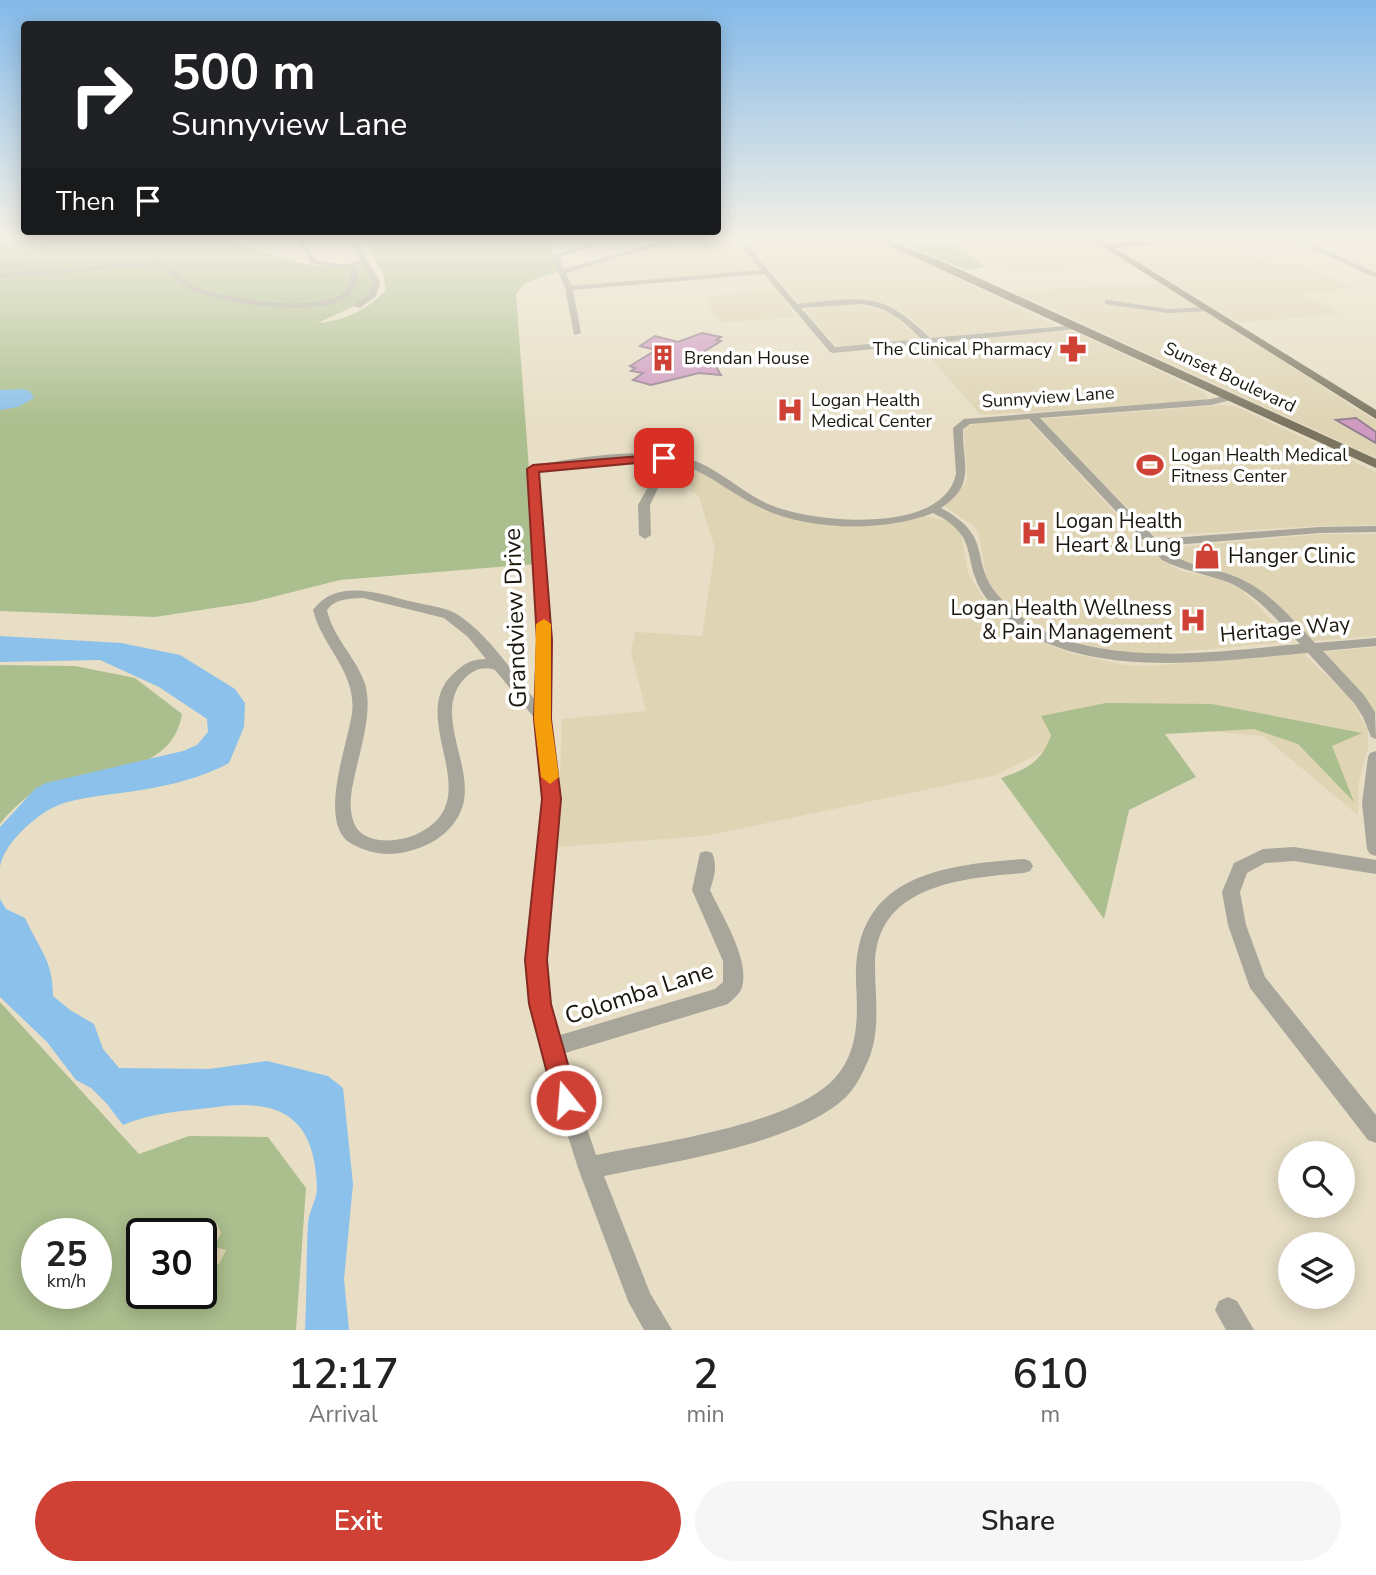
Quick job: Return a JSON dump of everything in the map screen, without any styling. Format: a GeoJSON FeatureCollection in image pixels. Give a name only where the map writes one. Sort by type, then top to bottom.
{"type":"FeatureCollection","features":[{"type":"Feature","properties":{"kind":"main road","name":"Sunset Boulevard"},"geometry":{"type":"LineString","coordinates":[[1015,300],[1376,464]]}},
{"type":"Feature","properties":{"kind":"main road"},"geometry":{"type":"LineString","coordinates":[[1195,300],[1371,408],[1376,415]]}},
{"type":"Feature","properties":{"kind":"street"},"geometry":{"type":"LineString","coordinates":[[249,300],[292,307],[332,300]]}},
{"type":"Feature","properties":{"kind":"street"},"geometry":{"type":"LineString","coordinates":[[357,306],[364,300]]}},
{"type":"Feature","properties":{"kind":"street"},"geometry":{"type":"LineString","coordinates":[[571,300],[577,333]]}},
{"type":"Feature","properties":{"kind":"street"},"geometry":{"type":"LineString","coordinates":[[792,300],[833,349],[1076,327]]}},
{"type":"Feature","properties":{"kind":"street"},"geometry":{"type":"LineString","coordinates":[[797,306],[848,302],[883,306],[896,311],[928,341]]}},
{"type":"Feature","properties":{"kind":"street"},"geometry":{"type":"LineString","coordinates":[[1108,302],[1168,311],[1209,309]]}},
{"type":"Feature","properties":{"kind":"street","name":"Sunnyview Lane"},"geometry":{"type":"LineString","coordinates":[[533,469],[653,457],[692,463],[759,503],[802,518],[870,523],[905,518],[947,499],[959,484],[961,467],[957,432],[961,424],[978,419],[1211,402],[1232,397]]}},
{"type":"Feature","properties":{"kind":"street"},"geometry":{"type":"LineString","coordinates":[[1031,415],[1151,543],[1174,562],[1218,575],[1250,590],[1359,699],[1376,733]]}},
{"type":"Feature","properties":{"kind":"street"},"geometry":{"type":"LineString","coordinates":[[645,535],[644,505],[657,480],[653,457]]}},
{"type":"Feature","properties":{"kind":"street","name":"Grandview Drive"},"geometry":{"type":"LineString","coordinates":[[533,469],[545,640],[543,719],[551,799],[536,960],[540,1004],[550,1048],[589,1168],[641,1301],[659,1330]]}},
{"type":"Feature","properties":{"kind":"street","name":"Heritage Way"},"geometry":{"type":"LineString","coordinates":[[932,508],[958,522],[970,534],[979,575],[993,599],[1026,625],[1063,643],[1107,655],[1150,659],[1376,642]]}},
{"type":"Feature","properties":{"kind":"street"},"geometry":{"type":"LineString","coordinates":[[1151,543],[1320,530],[1376,529]]}},
{"type":"Feature","properties":{"kind":"street"},"geometry":{"type":"LineString","coordinates":[[500,667],[485,663],[472,665],[460,673],[447,691],[445,705],[457,781],[455,806],[446,821],[429,836],[406,845],[381,848],[359,842],[345,828],[341,811],[359,727],[360,694],[352,672],[323,627],[320,610],[326,602],[341,595],[363,594],[449,615],[473,634],[543,719]]}},
{"type":"Feature","properties":{"kind":"street"},"geometry":{"type":"LineString","coordinates":[[1376,757],[1369,785],[1369,820],[1376,849]]}},
{"type":"Feature","properties":{"kind":"street"},"geometry":{"type":"LineString","coordinates":[[1376,867],[1294,854],[1263,856],[1240,869],[1231,892],[1244,950],[1258,982],[1376,1132]]}},
{"type":"Feature","properties":{"kind":"street","name":"Colomba Lane"},"geometry":{"type":"LineString","coordinates":[[550,1048],[721,997],[733,986],[733,961],[701,890],[707,869],[706,858]]}},
{"type":"Feature","properties":{"kind":"street"},"geometry":{"type":"LineString","coordinates":[[589,1168],[784,1122],[825,1101],[847,1080],[861,1052],[867,1021],[866,950],[873,927],[885,907],[903,893],[949,876],[1024,866]]}},
{"type":"Feature","properties":{"kind":"shaded area"},"geometry":{"type":"Polygon","coordinates":[[[708,300],[784,300],[796,317],[721,323],[713,315],[708,300]]]}},
{"type":"Feature","properties":{"kind":"shaded area"},"geometry":{"type":"Polygon","coordinates":[[[798,300],[1003,300],[1055,325],[933,338],[904,313],[885,305],[872,302],[801,304],[798,300]]]}},
{"type":"Feature","properties":{"kind":"shaded area"},"geometry":{"type":"Polygon","coordinates":[[[1032,300],[1188,300],[1376,421],[1376,458],[1032,300]]]}},
{"type":"Feature","properties":{"kind":"shaded area"},"geometry":{"type":"Polygon","coordinates":[[[1201,300],[1315,300],[1341,314],[1239,323],[1201,300]]]}},
{"type":"Feature","properties":{"kind":"shaded area"},"geometry":{"type":"Polygon","coordinates":[[[854,304],[892,313],[919,339],[837,346],[804,309],[854,304]]]}},
{"type":"Feature","properties":{"kind":"shaded area"},"geometry":{"type":"Polygon","coordinates":[[[1062,330],[1076,332],[1204,392],[1208,398],[1196,402],[981,415],[919,345],[1062,330]]]}},
{"type":"Feature","properties":{"kind":"shaded area"},"geometry":{"type":"Polygon","coordinates":[[[1223,405],[1237,407],[1376,472],[1376,525],[1155,536],[1041,419],[1223,405]]]}},
{"type":"Feature","properties":{"kind":"shaded area"},"geometry":{"type":"Polygon","coordinates":[[[1027,419],[1156,556],[1181,571],[1215,578],[1241,589],[1288,636],[1287,642],[1155,654],[1108,651],[1059,637],[1016,613],[994,591],[986,578],[979,533],[974,526],[944,506],[956,496],[967,480],[964,428],[980,421],[1027,419]]]}},
{"type":"Feature","properties":{"kind":"shaded area"},"geometry":{"type":"Polygon","coordinates":[[[661,460],[712,475],[760,509],[804,521],[857,526],[925,516],[948,521],[960,528],[968,573],[988,606],[1032,638],[1070,653],[1124,665],[1147,666],[1304,654],[1352,700],[1368,731],[1368,748],[1359,781],[1358,815],[1263,736],[1102,722],[996,775],[705,836],[558,847],[562,719],[646,711],[631,652],[635,632],[702,636],[715,549],[699,496],[689,490],[694,488],[665,469],[661,460]]]}},
{"type":"Feature","properties":{"kind":"shaded area"},"geometry":{"type":"Polygon","coordinates":[[[1322,534],[1376,534],[1376,636],[1313,641],[1257,588],[1233,575],[1181,561],[1167,548],[1322,534]]]}},
{"type":"Feature","properties":{"kind":"shaded area"},"geometry":{"type":"Polygon","coordinates":[[[1376,647],[1376,714],[1324,652],[1376,647]]]}},
{"type":"Feature","properties":{"kind":"green space"},"geometry":{"type":"Polygon","coordinates":[[[0,300],[361,300],[318,323],[355,313],[375,300],[516,300],[536,564],[340,580],[253,602],[155,617],[0,611],[0,300]]]}},
{"type":"Feature","properties":{"kind":"green space"},"geometry":{"type":"Polygon","coordinates":[[[0,665],[75,666],[135,678],[182,714],[175,735],[162,750],[145,761],[40,789],[18,804],[0,824],[0,665]]]}},
{"type":"Feature","properties":{"kind":"green space"},"geometry":{"type":"Polygon","coordinates":[[[1106,703],[1212,704],[1362,733],[1332,746],[1354,802],[1298,744],[1254,729],[1165,734],[1196,777],[1129,810],[1104,919],[1001,778],[1026,768],[1043,752],[1051,735],[1041,716],[1106,703]]]}},
{"type":"Feature","properties":{"kind":"green space"},"geometry":{"type":"Polygon","coordinates":[[[0,1002],[139,1154],[189,1136],[268,1137],[306,1188],[296,1330],[0,1330],[0,1002]]]}},
{"type":"Feature","properties":{"kind":"sand"},"geometry":{"type":"Polygon","coordinates":[[[217,1223],[221,1233],[217,1241],[217,1223]]]}},
{"type":"Feature","properties":{"kind":"sand"},"geometry":{"type":"Polygon","coordinates":[[[217,1248],[226,1250],[217,1264],[217,1248]]]}},
{"type":"Feature","properties":{"kind":"water"},"geometry":{"type":"Polygon","coordinates":[[[0,390],[30,391],[34,398],[18,407],[0,410],[0,390]]]}},
{"type":"Feature","properties":{"kind":"water"},"geometry":{"type":"Polygon","coordinates":[[[0,636],[121,643],[180,655],[235,689],[245,703],[244,727],[229,763],[176,783],[86,798],[52,808],[20,833],[7,850],[0,867],[0,827],[35,789],[46,783],[183,751],[197,745],[208,732],[207,719],[159,687],[100,660],[0,662],[0,636]]]}},
{"type":"Feature","properties":{"kind":"water"},"geometry":{"type":"Polygon","coordinates":[[[0,899],[6,909],[25,918],[48,964],[53,996],[94,1024],[103,1049],[119,1068],[209,1069],[267,1061],[328,1076],[343,1088],[353,1184],[344,1279],[349,1330],[305,1330],[308,1223],[317,1188],[315,1164],[310,1145],[302,1130],[291,1118],[277,1110],[240,1105],[169,1113],[123,1125],[107,1104],[91,1088],[76,1080],[47,1042],[0,997],[0,899]]]}},
{"type":"Feature","properties":{"kind":"building","name":"Brendan House"},"geometry":{"type":"Polygon","coordinates":[[[702,333],[721,337],[716,340],[721,341],[702,353],[709,355],[721,375],[699,373],[651,385],[633,380],[643,373],[631,371],[635,368],[630,366],[656,350],[640,346],[655,336],[678,342],[702,333]]]}},
{"type":"Feature","properties":{"kind":"building"},"geometry":{"type":"Polygon","coordinates":[[[1356,418],[1376,432],[1376,443],[1336,420],[1356,418]]]}},
{"type":"Feature","properties":{"kind":"slow traffic"},"geometry":{"type":"LineString","coordinates":[[544,624],[545,670],[542,704],[550,777]]}},
{"type":"Feature","properties":{"kind":"place","name":"The Clinical Pharmacy"},"geometry":{"type":"Point","coordinates":[1073,349]}},
{"type":"Feature","properties":{"kind":"place","name":"Brendan House"},"geometry":{"type":"Point","coordinates":[663,358]}},
{"type":"Feature","properties":{"kind":"place","name":"Logan Health Medical Center"},"geometry":{"type":"Point","coordinates":[790,410]}},
{"type":"Feature","properties":{"kind":"place","name":"Logan Health Medical Fitness Center"},"geometry":{"type":"Point","coordinates":[1150,465]}},
{"type":"Feature","properties":{"kind":"place","name":"Logan Health Heart & Lung"},"geometry":{"type":"Point","coordinates":[1034,533]}},
{"type":"Feature","properties":{"kind":"place","name":"Hanger Clinic"},"geometry":{"type":"Point","coordinates":[1207,556]}},
{"type":"Feature","properties":{"kind":"place","name":"Logan Health Wellness & Pain Management"},"geometry":{"type":"Point","coordinates":[1193,620]}},
{"type":"Feature","properties":{"kind":"route"},"geometry":{"type":"LineString","coordinates":[[566,1100],[550,1048],[537,981],[536,939],[551,814],[551,784],[542,704],[545,640],[533,469],[626,459],[664,458]]}}]}
